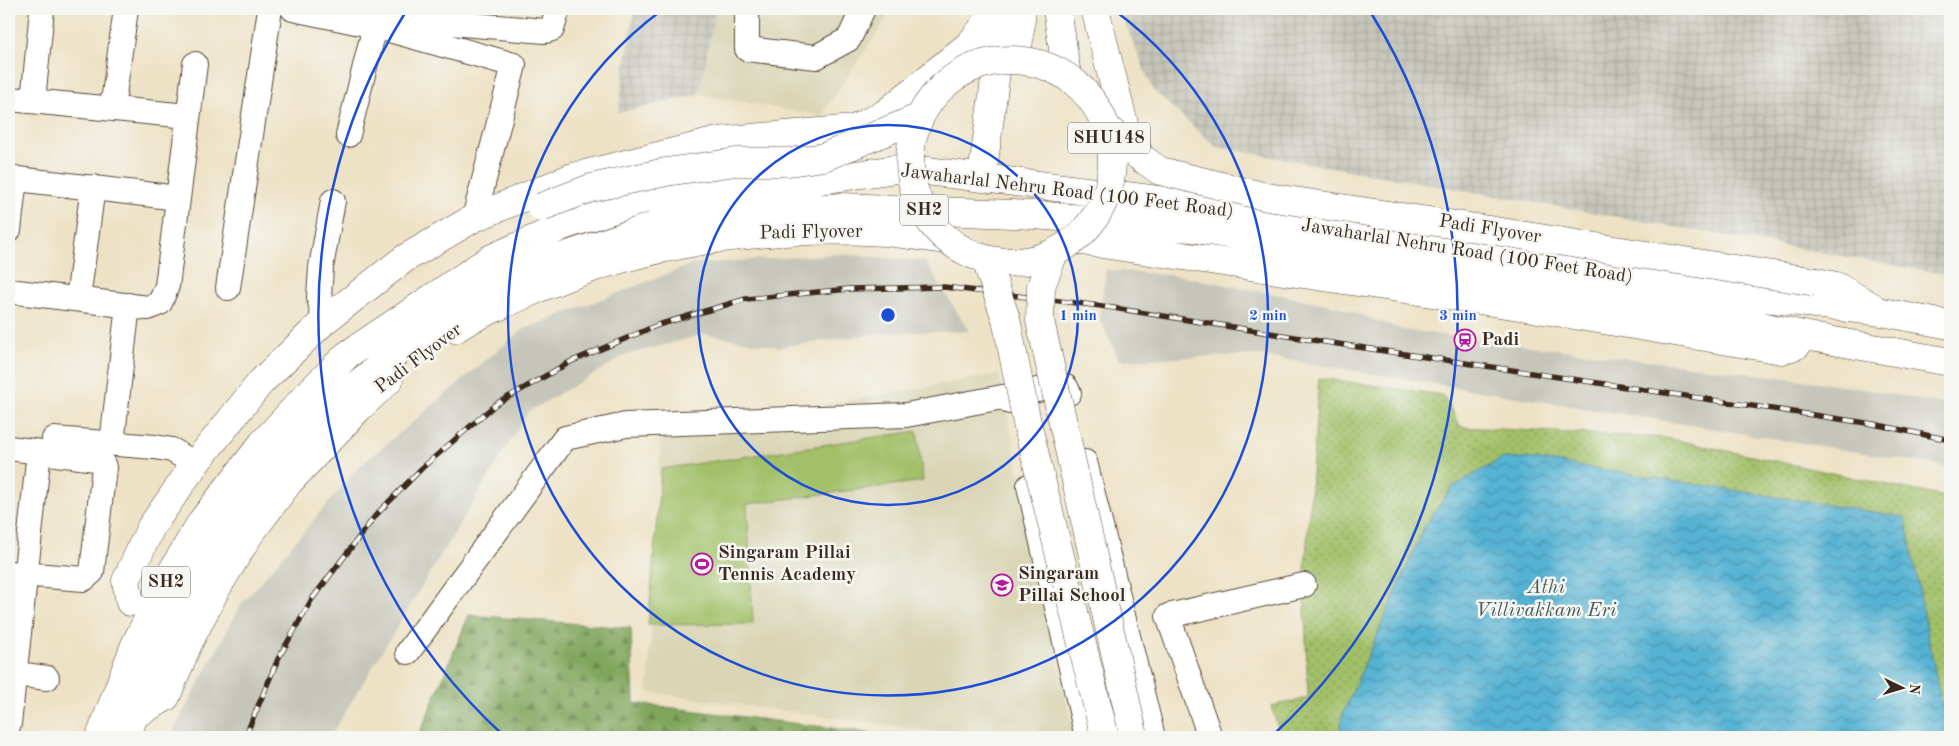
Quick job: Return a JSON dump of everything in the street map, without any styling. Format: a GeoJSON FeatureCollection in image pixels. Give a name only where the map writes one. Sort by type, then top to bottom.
{"type":"FeatureCollection","features":[{"type":"Feature","properties":{"kind":"main road"},"geometry":{"type":"LineString","coordinates":[[135,645],[126,581],[151,527],[195,464],[261,382],[324,321],[404,259],[474,218],[573,177],[718,141],[854,130],[886,113],[970,44],[998,9]]}},
{"type":"Feature","properties":{"kind":"main road"},"geometry":{"type":"LineString","coordinates":[[982,177],[996,72],[998,9]]}},
{"type":"Feature","properties":{"kind":"main road"},"geometry":{"type":"LineString","coordinates":[[1017,59],[1022,9]]}},
{"type":"Feature","properties":{"kind":"main road"},"geometry":{"type":"LineString","coordinates":[[1057,9],[1067,76]]}},
{"type":"Feature","properties":{"kind":"main road"},"geometry":{"type":"LineString","coordinates":[[1095,9],[1125,128],[1166,201]]}},
{"type":"Feature","properties":{"kind":"main road","name":"Padi Flyover"},"geometry":{"type":"LineString","coordinates":[[1134,737],[1040,320],[1040,286],[1065,246],[1092,222],[1104,200],[1111,177],[1112,152],[1107,128],[1091,99],[1067,76],[1043,64],[1017,59],[987,61],[959,73],[935,92],[918,118],[910,150],[911,183],[924,214],[946,240],[965,252],[986,260],[1021,262],[1065,246],[1526,307],[1782,350],[1817,338]]}},
{"type":"Feature","properties":{"kind":"main road"},"geometry":{"type":"LineString","coordinates":[[130,602],[142,578],[187,503],[256,410],[322,344],[383,292],[436,257],[540,207],[591,188],[666,172],[736,162],[789,162],[824,157],[918,118]]}},
{"type":"Feature","properties":{"kind":"main road","name":"Padi Flyover"},"geometry":{"type":"LineString","coordinates":[[1107,128],[1133,152],[1160,171],[1267,197],[1816,282],[1836,286],[1882,312]]}},
{"type":"Feature","properties":{"kind":"main road"},"geometry":{"type":"LineString","coordinates":[[785,135],[786,184]]}},
{"type":"Feature","properties":{"kind":"main road","name":"Jawaharlal Nehru Road (100 Feet Road)"},"geometry":{"type":"LineString","coordinates":[[100,737],[135,645],[167,580],[202,521],[262,444],[347,355],[490,259],[563,226],[645,199],[786,184],[903,168],[1166,201],[1456,253],[1748,296],[1882,312],[1950,324]]}},
{"type":"Feature","properties":{"kind":"main road","name":"Jawaharlal Nehru Road (100 Feet Road)"},"geometry":{"type":"LineString","coordinates":[[130,726],[168,628],[199,572],[228,528],[279,460],[338,400],[392,356],[442,320],[480,295],[524,270],[680,217],[842,207],[1036,215],[1191,228],[1734,320],[1817,338],[1950,362]]}},
{"type":"Feature","properties":{"kind":"main road","name":"Padi Flyover"},"geometry":{"type":"LineString","coordinates":[[130,726],[166,697],[188,644],[215,591],[249,535],[289,482],[385,383],[458,327],[541,287],[592,267],[672,245],[757,234],[836,230],[888,232],[946,240]]}},
{"type":"Feature","properties":{"kind":"main road"},"geometry":{"type":"LineString","coordinates":[[986,260],[1006,319],[1027,423],[1105,737]]}},
{"type":"Feature","properties":{"kind":"street"},"geometry":{"type":"LineString","coordinates":[[33,101],[42,9]]}},
{"type":"Feature","properties":{"kind":"street"},"geometry":{"type":"LineString","coordinates":[[112,109],[126,9]]}},
{"type":"Feature","properties":{"kind":"street"},"geometry":{"type":"LineString","coordinates":[[228,288],[270,9]]}},
{"type":"Feature","properties":{"kind":"street"},"geometry":{"type":"LineString","coordinates":[[292,9],[349,14],[375,26],[514,65],[474,218]]}},
{"type":"Feature","properties":{"kind":"street"},"geometry":{"type":"LineString","coordinates":[[394,9],[396,16],[402,19],[545,31],[552,29],[558,9]]}},
{"type":"Feature","properties":{"kind":"street"},"geometry":{"type":"LineString","coordinates":[[747,9],[747,49],[816,57],[849,39],[863,9]]}},
{"type":"Feature","properties":{"kind":"street"},"geometry":{"type":"LineString","coordinates":[[348,135],[375,26]]}},
{"type":"Feature","properties":{"kind":"street"},"geometry":{"type":"LineString","coordinates":[[9,291],[148,308],[160,303],[167,286],[195,64]]}},
{"type":"Feature","properties":{"kind":"street"},"geometry":{"type":"LineString","coordinates":[[9,99],[188,116]]}},
{"type":"Feature","properties":{"kind":"street"},"geometry":{"type":"LineString","coordinates":[[9,230],[12,178],[178,198]]}},
{"type":"Feature","properties":{"kind":"street"},"geometry":{"type":"LineString","coordinates":[[78,299],[93,188]]}},
{"type":"Feature","properties":{"kind":"street"},"geometry":{"type":"LineString","coordinates":[[324,321],[319,296],[321,267],[333,201]]}},
{"type":"Feature","properties":{"kind":"street"},"geometry":{"type":"LineString","coordinates":[[112,443],[128,305]]}},
{"type":"Feature","properties":{"kind":"street"},"geometry":{"type":"LineString","coordinates":[[408,652],[565,438],[626,425],[906,415],[1062,385],[1068,390],[1153,737]]}},
{"type":"Feature","properties":{"kind":"street"},"geometry":{"type":"LineString","coordinates":[[1008,396],[1087,737]]}},
{"type":"Feature","properties":{"kind":"street"},"geometry":{"type":"LineString","coordinates":[[9,448],[112,443],[172,450],[195,464]]}},
{"type":"Feature","properties":{"kind":"street"},"geometry":{"type":"LineString","coordinates":[[9,724],[18,574],[40,445]]}},
{"type":"Feature","properties":{"kind":"street"},"geometry":{"type":"LineString","coordinates":[[18,574],[84,579],[92,572],[104,468],[100,461],[96,459],[40,445]]}},
{"type":"Feature","properties":{"kind":"street"},"geometry":{"type":"LineString","coordinates":[[1210,737],[1168,616],[1304,585]]}},
{"type":"Feature","properties":{"kind":"street"},"geometry":{"type":"LineString","coordinates":[[12,674],[47,678]]}},
{"type":"Feature","properties":{"kind":"shaded area"},"geometry":{"type":"Polygon","coordinates":[[[634,9],[716,9],[699,94],[618,113],[634,9]]]}},
{"type":"Feature","properties":{"kind":"shaded area"},"geometry":{"type":"Polygon","coordinates":[[[716,9],[893,9],[821,116],[699,94],[716,9]]]}},
{"type":"Feature","properties":{"kind":"shaded area"},"geometry":{"type":"Polygon","coordinates":[[[1119,9],[1950,9],[1950,275],[1216,147],[1153,90],[1119,9]]]}},
{"type":"Feature","properties":{"kind":"shaded area"},"geometry":{"type":"Polygon","coordinates":[[[839,254],[925,261],[969,331],[883,333],[779,347],[705,334],[626,355],[528,412],[330,737],[170,737],[241,605],[358,468],[522,330],[693,264],[839,254]]]}},
{"type":"Feature","properties":{"kind":"shaded area"},"geometry":{"type":"Polygon","coordinates":[[[1106,270],[1180,276],[1336,306],[1403,330],[1841,385],[1950,405],[1950,467],[1256,355],[1119,360],[1099,317],[1106,270]]]}},
{"type":"Feature","properties":{"kind":"shaded area"},"geometry":{"type":"Polygon","coordinates":[[[999,374],[1060,674],[1075,737],[974,737],[648,692],[661,434],[999,374]]]}},
{"type":"Feature","properties":{"kind":"green space"},"geometry":{"type":"Polygon","coordinates":[[[1319,378],[1443,395],[1461,427],[1666,438],[1950,498],[1950,737],[1452,487],[1424,527],[1342,716],[1340,737],[1281,737],[1271,706],[1308,698],[1304,585],[1319,378]]]}},
{"type":"Feature","properties":{"kind":"green space","name":"Singaram Pillai Tennis Academy"},"geometry":{"type":"Polygon","coordinates":[[[917,431],[923,481],[747,504],[753,624],[648,625],[661,469],[917,431]]]}},
{"type":"Feature","properties":{"kind":"green space"},"geometry":{"type":"Polygon","coordinates":[[[469,615],[631,628],[634,703],[902,737],[418,737],[469,615]]]}},
{"type":"Feature","properties":{"kind":"water","name":"Athi Villivakkam Eri"},"geometry":{"type":"Polygon","coordinates":[[[1503,458],[1534,459],[1905,517],[1948,737],[1340,737],[1342,716],[1424,527],[1452,487],[1503,458]]]}},
{"type":"Feature","properties":{"kind":"railway"},"geometry":{"type":"LineString","coordinates":[[245,737],[278,659],[312,599],[376,515],[422,468],[496,404],[570,362],[658,325],[746,299],[849,289],[944,287],[1101,306],[1338,344],[1873,424],[1950,440]]}},
{"type":"Feature","properties":{"kind":"place","name":"Padi"},"geometry":{"type":"Point","coordinates":[1465,340]}},
{"type":"Feature","properties":{"kind":"place","name":"Singaram Pillai Tennis Academy"},"geometry":{"type":"Point","coordinates":[702,564]}},
{"type":"Feature","properties":{"kind":"place","name":"Singaram Pillai School"},"geometry":{"type":"Point","coordinates":[1002,585]}}]}
